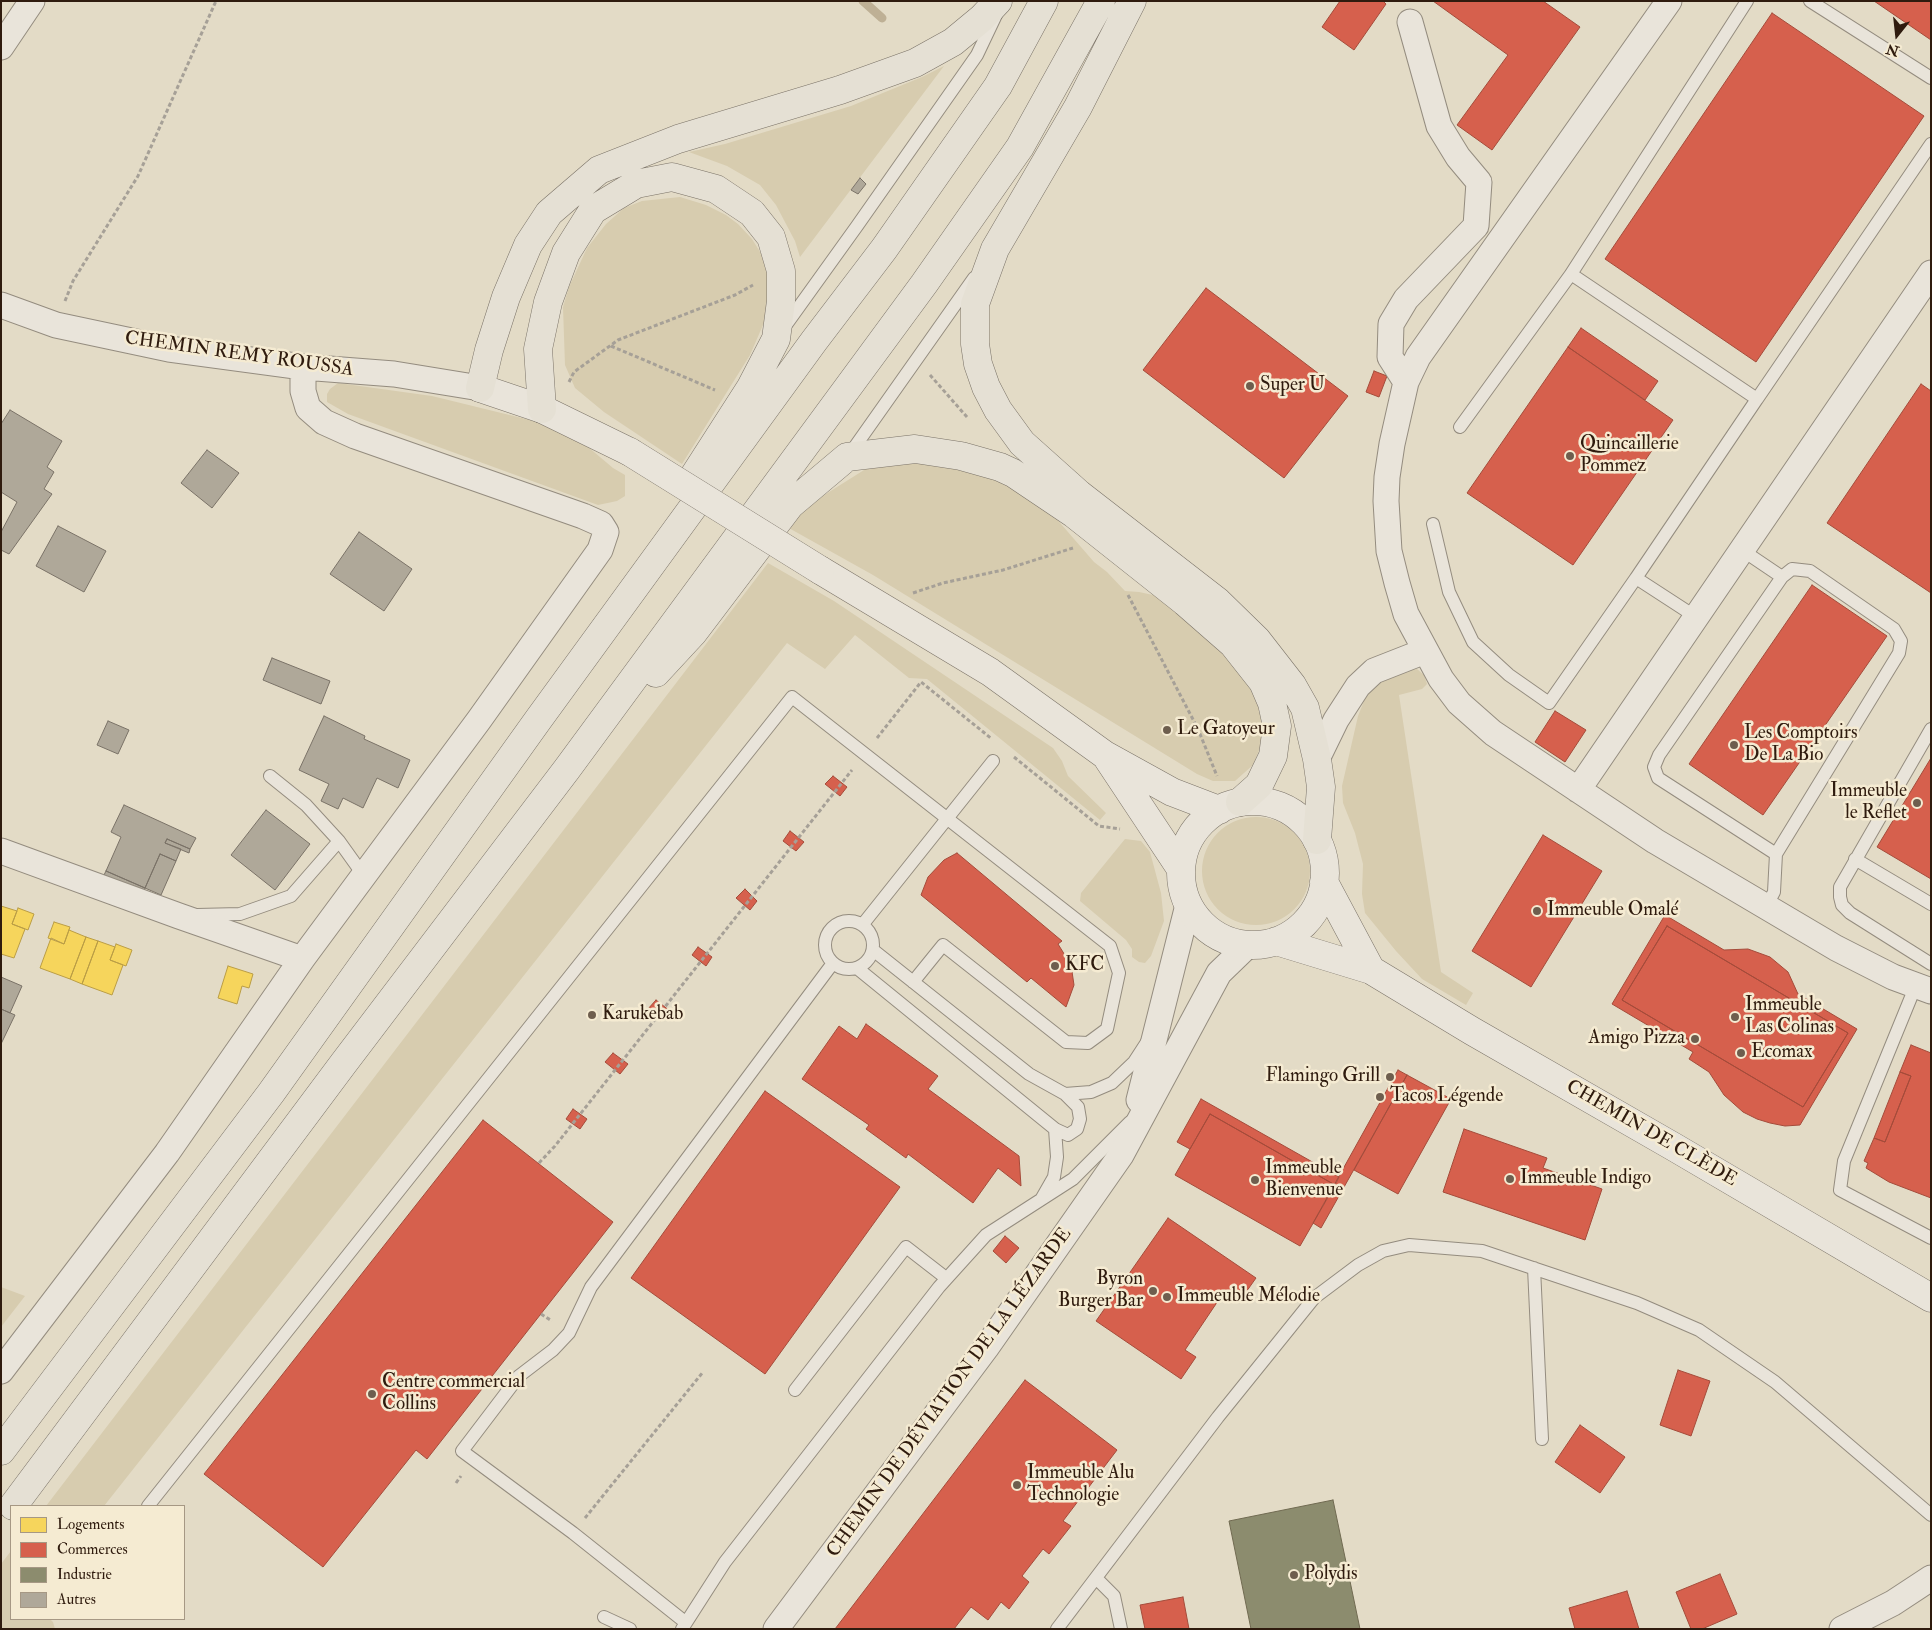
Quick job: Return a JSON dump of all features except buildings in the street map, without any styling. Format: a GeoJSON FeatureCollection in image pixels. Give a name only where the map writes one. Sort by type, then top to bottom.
{"type":"FeatureCollection","features":[{"type":"Feature","properties":{"kind":"highway"},"geometry":{"type":"LineString","coordinates":[[480,388],[489,350],[506,297],[528,245],[549,213],[598,170],[678,139],[840,90],[915,63],[953,42],[982,18],[998,1]]}},
{"type":"Feature","properties":{"kind":"highway"},"geometry":{"type":"LineString","coordinates":[[1,1451],[271,1093],[538,720],[924,194],[998,86],[1044,1]]}},
{"type":"Feature","properties":{"kind":"highway"},"geometry":{"type":"LineString","coordinates":[[13,1505],[343,1064],[567,769],[924,284],[1014,155],[1101,1]]}},
{"type":"Feature","properties":{"kind":"highway"},"geometry":{"type":"LineString","coordinates":[[1132,1],[1078,107],[995,249],[975,304],[974,344],[978,364],[998,410],[1022,443],[1080,494],[1217,601],[1256,640],[1292,684],[1304,708],[1317,759],[1321,787],[1317,840]]}},
{"type":"Feature","properties":{"kind":"highway"},"geometry":{"type":"LineString","coordinates":[[538,720],[752,387],[776,339],[781,300],[781,271],[771,237],[752,213],[716,189],[672,177],[636,184],[593,210],[566,253],[548,302],[538,349],[554,414]]}},
{"type":"Feature","properties":{"kind":"highway"},"geometry":{"type":"LineString","coordinates":[[567,769],[693,633],[790,505],[847,457],[915,449],[961,456],[1000,467],[1020,477],[1074,514],[1185,602],[1233,644],[1263,682],[1272,703],[1277,726],[1273,756],[1259,785],[1230,806]]}},
{"type":"Feature","properties":{"kind":"highway"},"geometry":{"type":"LineString","coordinates":[[1,1522],[10,1510]]}},
{"type":"Feature","properties":{"kind":"main road"},"geometry":{"type":"LineString","coordinates":[[480,388],[554,414],[630,452],[820,570],[990,672],[1105,755],[1172,792],[1230,806],[1263,802],[1285,809],[1303,822],[1317,840],[1324,860],[1324,882],[1319,902],[1309,918],[1294,932],[1276,941],[1248,945],[1233,942],[1217,935],[1200,922],[1188,905],[1182,885],[1181,869],[1186,845],[1199,824],[1230,806]]}},
{"type":"Feature","properties":{"kind":"main road"},"geometry":{"type":"LineString","coordinates":[[1105,755],[1181,869]]}},
{"type":"Feature","properties":{"kind":"main road"},"geometry":{"type":"LineString","coordinates":[[1324,882],[1371,970]]}},
{"type":"Feature","properties":{"kind":"main road","name":"CHEMIN DE CLÈDE"},"geometry":{"type":"LineString","coordinates":[[1276,941],[1371,970],[1472,1031],[1931,1298]]}},
{"type":"Feature","properties":{"kind":"street"},"geometry":{"type":"LineString","coordinates":[[1,47],[32,1]]}},
{"type":"Feature","properties":{"kind":"street"},"geometry":{"type":"LineString","coordinates":[[1660,6],[1418,357],[1406,382],[1392,444],[1387,477],[1386,501],[1389,551],[1406,614],[1424,651],[1441,679],[1459,703],[1493,733],[1655,841],[1766,907],[1836,948],[1893,977],[1923,988]]}},
{"type":"Feature","properties":{"kind":"street"},"geometry":{"type":"LineString","coordinates":[[1406,382],[1390,356],[1391,324],[1406,299],[1476,226],[1479,182],[1458,157],[1439,126],[1410,22]]}},
{"type":"Feature","properties":{"kind":"street"},"geometry":{"type":"LineString","coordinates":[[1578,790],[1931,273]]}},
{"type":"Feature","properties":{"kind":"street","name":"CHEMIN REMY ROUSSA"},"geometry":{"type":"LineString","coordinates":[[1,305],[56,325],[169,349],[303,367],[394,374],[480,388]]}},
{"type":"Feature","properties":{"kind":"street"},"geometry":{"type":"LineString","coordinates":[[1,1372],[168,1152],[302,959],[480,720],[600,550],[606,532],[601,524],[583,516],[355,436],[324,422],[308,408],[303,391],[303,367]]}},
{"type":"Feature","properties":{"kind":"street"},"geometry":{"type":"LineString","coordinates":[[1317,759],[1336,720],[1358,686],[1374,671],[1424,651]]}},
{"type":"Feature","properties":{"kind":"street"},"geometry":{"type":"LineString","coordinates":[[1,851],[302,959]]}},
{"type":"Feature","properties":{"kind":"street","name":"CHEMIN DE DÉVIATION DE LA LÉZARDE"},"geometry":{"type":"LineString","coordinates":[[1121,1155],[1135,1116],[1188,905]]}},
{"type":"Feature","properties":{"kind":"street","name":"CHEMIN DE DÉVIATION DE LA LÉZARDE"},"geometry":{"type":"LineString","coordinates":[[776,1629],[986,1348],[1121,1155],[1219,973],[1248,945]]}},
{"type":"Feature","properties":{"kind":"street"},"geometry":{"type":"LineString","coordinates":[[1842,1629],[1893,1603],[1931,1578]]}},
{"type":"Feature","properties":{"kind":"lane"},"geometry":{"type":"LineString","coordinates":[[776,339],[977,55],[1003,1]]}},
{"type":"Feature","properties":{"kind":"lane"},"geometry":{"type":"LineString","coordinates":[[1460,428],[1571,274],[1747,1]]}},
{"type":"Feature","properties":{"kind":"lane"},"geometry":{"type":"LineString","coordinates":[[1810,1],[1931,78]]}},
{"type":"Feature","properties":{"kind":"lane"},"geometry":{"type":"LineString","coordinates":[[1433,524],[1449,592],[1473,642],[1509,674],[1549,703],[1931,144]]}},
{"type":"Feature","properties":{"kind":"lane"},"geometry":{"type":"LineString","coordinates":[[847,457],[995,249]]}},
{"type":"Feature","properties":{"kind":"lane"},"geometry":{"type":"LineString","coordinates":[[1571,274],[1757,399]]}},
{"type":"Feature","properties":{"kind":"lane"},"geometry":{"type":"LineString","coordinates":[[1742,550],[1782,577]]}},
{"type":"Feature","properties":{"kind":"lane"},"geometry":{"type":"LineString","coordinates":[[1766,907],[1774,892],[1776,854],[1899,653],[1901,641],[1894,629],[1810,571],[1792,569],[1782,577],[1660,755],[1654,767],[1658,778],[1776,854]]}},
{"type":"Feature","properties":{"kind":"lane"},"geometry":{"type":"LineString","coordinates":[[1636,578],[1696,617]]}},
{"type":"Feature","properties":{"kind":"lane"},"geometry":{"type":"LineString","coordinates":[[149,1505],[792,697],[1110,946],[1119,974],[1107,1030],[1088,1043],[1066,1042],[943,945],[913,982]]}},
{"type":"Feature","properties":{"kind":"lane"},"geometry":{"type":"LineString","coordinates":[[1931,729],[1840,887],[1842,905],[1850,913],[1931,964]]}},
{"type":"Feature","properties":{"kind":"lane"},"geometry":{"type":"LineString","coordinates":[[863,924],[993,761]]}},
{"type":"Feature","properties":{"kind":"lane"},"geometry":{"type":"LineString","coordinates":[[270,776],[306,805],[339,841],[364,876]]}},
{"type":"Feature","properties":{"kind":"lane"},"geometry":{"type":"LineString","coordinates":[[179,916],[240,914],[291,896],[339,841]]}},
{"type":"Feature","properties":{"kind":"lane"},"geometry":{"type":"LineString","coordinates":[[1855,859],[1931,904]]}},
{"type":"Feature","properties":{"kind":"lane"},"geometry":{"type":"LineString","coordinates":[[846,920],[863,924],[872,936],[873,950],[870,958],[864,964],[857,968],[844,968],[833,963],[828,958],[824,945],[828,932],[838,923],[846,920]]}},
{"type":"Feature","properties":{"kind":"lane"},"geometry":{"type":"LineString","coordinates":[[857,968],[1055,1129],[1068,1135],[1077,1129],[1080,1119],[1078,1107],[1065,1094],[1029,1074],[873,950]]}},
{"type":"Feature","properties":{"kind":"lane"},"geometry":{"type":"LineString","coordinates":[[833,963],[591,1287],[569,1332],[553,1350],[519,1376],[462,1451],[573,1533],[684,1626],[725,1562],[946,1278],[986,1235],[1073,1180],[1135,1116]]}},
{"type":"Feature","properties":{"kind":"lane"},"geometry":{"type":"LineString","coordinates":[[1923,988],[1844,1161],[1840,1190],[1931,1238]]}},
{"type":"Feature","properties":{"kind":"lane"},"geometry":{"type":"LineString","coordinates":[[1065,1094],[1091,1092],[1112,1083],[1134,1062],[1160,1021]]}},
{"type":"Feature","properties":{"kind":"lane"},"geometry":{"type":"LineString","coordinates":[[1041,1200],[1054,1178],[1057,1157],[1055,1129]]}},
{"type":"Feature","properties":{"kind":"lane"},"geometry":{"type":"LineString","coordinates":[[1057,1629],[1218,1417],[1314,1298],[1358,1265],[1383,1251],[1409,1245],[1482,1251],[1637,1303],[1699,1330],[1776,1382],[1931,1515]]}},
{"type":"Feature","properties":{"kind":"lane"},"geometry":{"type":"LineString","coordinates":[[795,1390],[906,1247],[946,1278]]}},
{"type":"Feature","properties":{"kind":"lane"},"geometry":{"type":"LineString","coordinates":[[1534,1268],[1542,1439]]}},
{"type":"Feature","properties":{"kind":"lane"},"geometry":{"type":"LineString","coordinates":[[1096,1578],[1114,1596],[1121,1629]]}},
{"type":"Feature","properties":{"kind":"lane"},"geometry":{"type":"LineString","coordinates":[[604,1617],[630,1629]]}},
{"type":"Feature","properties":{"kind":"path"},"geometry":{"type":"LineString","coordinates":[[56,325],[73,281],[138,176],[216,1]]}},
{"type":"Feature","properties":{"kind":"path"},"geometry":{"type":"LineString","coordinates":[[554,414],[565,404],[567,387],[574,372],[618,340],[735,295],[781,271]]}},
{"type":"Feature","properties":{"kind":"path"},"geometry":{"type":"LineString","coordinates":[[611,346],[716,390]]}},
{"type":"Feature","properties":{"kind":"path"},"geometry":{"type":"LineString","coordinates":[[917,358],[968,418]]}},
{"type":"Feature","properties":{"kind":"path"},"geometry":{"type":"LineString","coordinates":[[886,609],[906,595],[1003,570],[1076,548],[1069,541]]}},
{"type":"Feature","properties":{"kind":"path"},"geometry":{"type":"LineString","coordinates":[[1125,591],[1130,597],[1198,729],[1217,776]]}},
{"type":"Feature","properties":{"kind":"path"},"geometry":{"type":"LineString","coordinates":[[539,1164],[921,682],[998,745]]}},
{"type":"Feature","properties":{"kind":"path"},"geometry":{"type":"LineString","coordinates":[[1006,751],[1099,826],[1117,830],[1149,820]]}},
{"type":"Feature","properties":{"kind":"path"},"geometry":{"type":"LineString","coordinates":[[573,1533],[703,1372]]}},
{"type":"Feature","properties":{"kind":"shaded area"},"geometry":{"type":"Polygon","coordinates":[[[944,66],[800,257],[795,241],[776,205],[760,185],[727,166],[689,152],[725,144],[851,106],[944,66]]]}},
{"type":"Feature","properties":{"kind":"shaded area"},"geometry":{"type":"Polygon","coordinates":[[[680,197],[706,205],[726,215],[738,224],[752,239],[762,255],[770,276],[766,318],[750,355],[682,464],[604,412],[575,388],[565,365],[563,307],[569,287],[587,248],[606,224],[624,208],[642,201],[680,197]]]}},
{"type":"Feature","properties":{"kind":"shaded area"},"geometry":{"type":"Polygon","coordinates":[[[338,383],[432,396],[534,421],[581,441],[613,468],[625,475],[625,496],[617,501],[598,505],[348,414],[327,402],[327,394],[338,383]]]}},
{"type":"Feature","properties":{"kind":"shaded area"},"geometry":{"type":"Polygon","coordinates":[[[929,462],[966,470],[1007,483],[1048,509],[1094,562],[1107,572],[1125,591],[1167,598],[1195,617],[1262,696],[1265,736],[1253,765],[1235,781],[1213,781],[1197,774],[873,575],[787,527],[810,504],[872,465],[929,462]]]}},
{"type":"Feature","properties":{"kind":"shaded area"},"geometry":{"type":"Polygon","coordinates":[[[768,563],[834,601],[1053,748],[1062,761],[1068,776],[1106,813],[1100,820],[927,679],[909,678],[855,635],[825,669],[787,643],[105,1505],[47,1505],[768,563]]]}},
{"type":"Feature","properties":{"kind":"shaded area"},"geometry":{"type":"Polygon","coordinates":[[[1417,669],[1424,675],[1427,684],[1422,689],[1399,695],[1441,972],[1473,993],[1466,1005],[1422,979],[1365,913],[1362,894],[1363,864],[1355,833],[1343,803],[1342,786],[1358,716],[1370,686],[1388,674],[1417,669]]]}},
{"type":"Feature","properties":{"kind":"shaded area"},"geometry":{"type":"Polygon","coordinates":[[[1256,817],[1277,821],[1294,833],[1306,850],[1310,871],[1306,892],[1294,909],[1277,921],[1256,925],[1235,921],[1218,909],[1206,892],[1202,871],[1206,850],[1218,833],[1235,821],[1256,817]]]}},
{"type":"Feature","properties":{"kind":"shaded area"},"geometry":{"type":"Polygon","coordinates":[[[1125,839],[1141,841],[1150,852],[1161,893],[1164,921],[1151,956],[1145,963],[1139,962],[1132,957],[1132,949],[1126,940],[1080,901],[1081,893],[1125,839]]]}},
{"type":"Feature","properties":{"kind":"shaded area"},"geometry":{"type":"Polygon","coordinates":[[[1,1287],[25,1296],[1,1327],[1,1287]]]}},
{"type":"Feature","properties":{"kind":"shaded area"},"geometry":{"type":"Polygon","coordinates":[[[10,1552],[10,1620],[51,1620],[55,1629],[1,1629],[1,1564],[10,1552]]]}},
{"type":"Feature","properties":{"kind":"waterway"},"geometry":{"type":"LineString","coordinates":[[863,1],[882,18]]}},
{"type":"Feature","properties":{"kind":"place","name":"Super U"},"geometry":{"type":"Point","coordinates":[1250,386]}},
{"type":"Feature","properties":{"kind":"place","name":"Quincaillerie Pommez"},"geometry":{"type":"Point","coordinates":[1570,456]}},
{"type":"Feature","properties":{"kind":"place","name":"Le Gatoyeur"},"geometry":{"type":"Point","coordinates":[1167,730]}},
{"type":"Feature","properties":{"kind":"place","name":"Les Comptoirs De La Bio"},"geometry":{"type":"Point","coordinates":[1734,745]}},
{"type":"Feature","properties":{"kind":"place","name":"Immeuble le Reflet"},"geometry":{"type":"Point","coordinates":[1917,803]}},
{"type":"Feature","properties":{"kind":"place","name":"Immeuble Omalé"},"geometry":{"type":"Point","coordinates":[1537,911]}},
{"type":"Feature","properties":{"kind":"place","name":"KFC"},"geometry":{"type":"Point","coordinates":[1055,966]}},
{"type":"Feature","properties":{"kind":"place","name":"Karukebab"},"geometry":{"type":"Point","coordinates":[592,1015]}},
{"type":"Feature","properties":{"kind":"place","name":"Immeuble Las Colinas"},"geometry":{"type":"Point","coordinates":[1735,1017]}},
{"type":"Feature","properties":{"kind":"place","name":"Amigo Pizza"},"geometry":{"type":"Point","coordinates":[1695,1039]}},
{"type":"Feature","properties":{"kind":"place","name":"Ecomax"},"geometry":{"type":"Point","coordinates":[1741,1053]}},
{"type":"Feature","properties":{"kind":"place","name":"Flamingo Grill"},"geometry":{"type":"Point","coordinates":[1390,1077]}},
{"type":"Feature","properties":{"kind":"place","name":"Tacos Légende"},"geometry":{"type":"Point","coordinates":[1380,1097]}},
{"type":"Feature","properties":{"kind":"place","name":"Immeuble Indigo"},"geometry":{"type":"Point","coordinates":[1510,1179]}},
{"type":"Feature","properties":{"kind":"place","name":"Immeuble Bienvenue"},"geometry":{"type":"Point","coordinates":[1255,1180]}},
{"type":"Feature","properties":{"kind":"place","name":"Byron Burger Bar"},"geometry":{"type":"Point","coordinates":[1153,1291]}},
{"type":"Feature","properties":{"kind":"place","name":"Immeuble Mélodie"},"geometry":{"type":"Point","coordinates":[1167,1297]}},
{"type":"Feature","properties":{"kind":"place","name":"Centre commercial Collins"},"geometry":{"type":"Point","coordinates":[372,1394]}},
{"type":"Feature","properties":{"kind":"place","name":"Immeuble Alu Technologie"},"geometry":{"type":"Point","coordinates":[1017,1485]}},
{"type":"Feature","properties":{"kind":"place","name":"Polydis"},"geometry":{"type":"Point","coordinates":[1294,1575]}}]}
